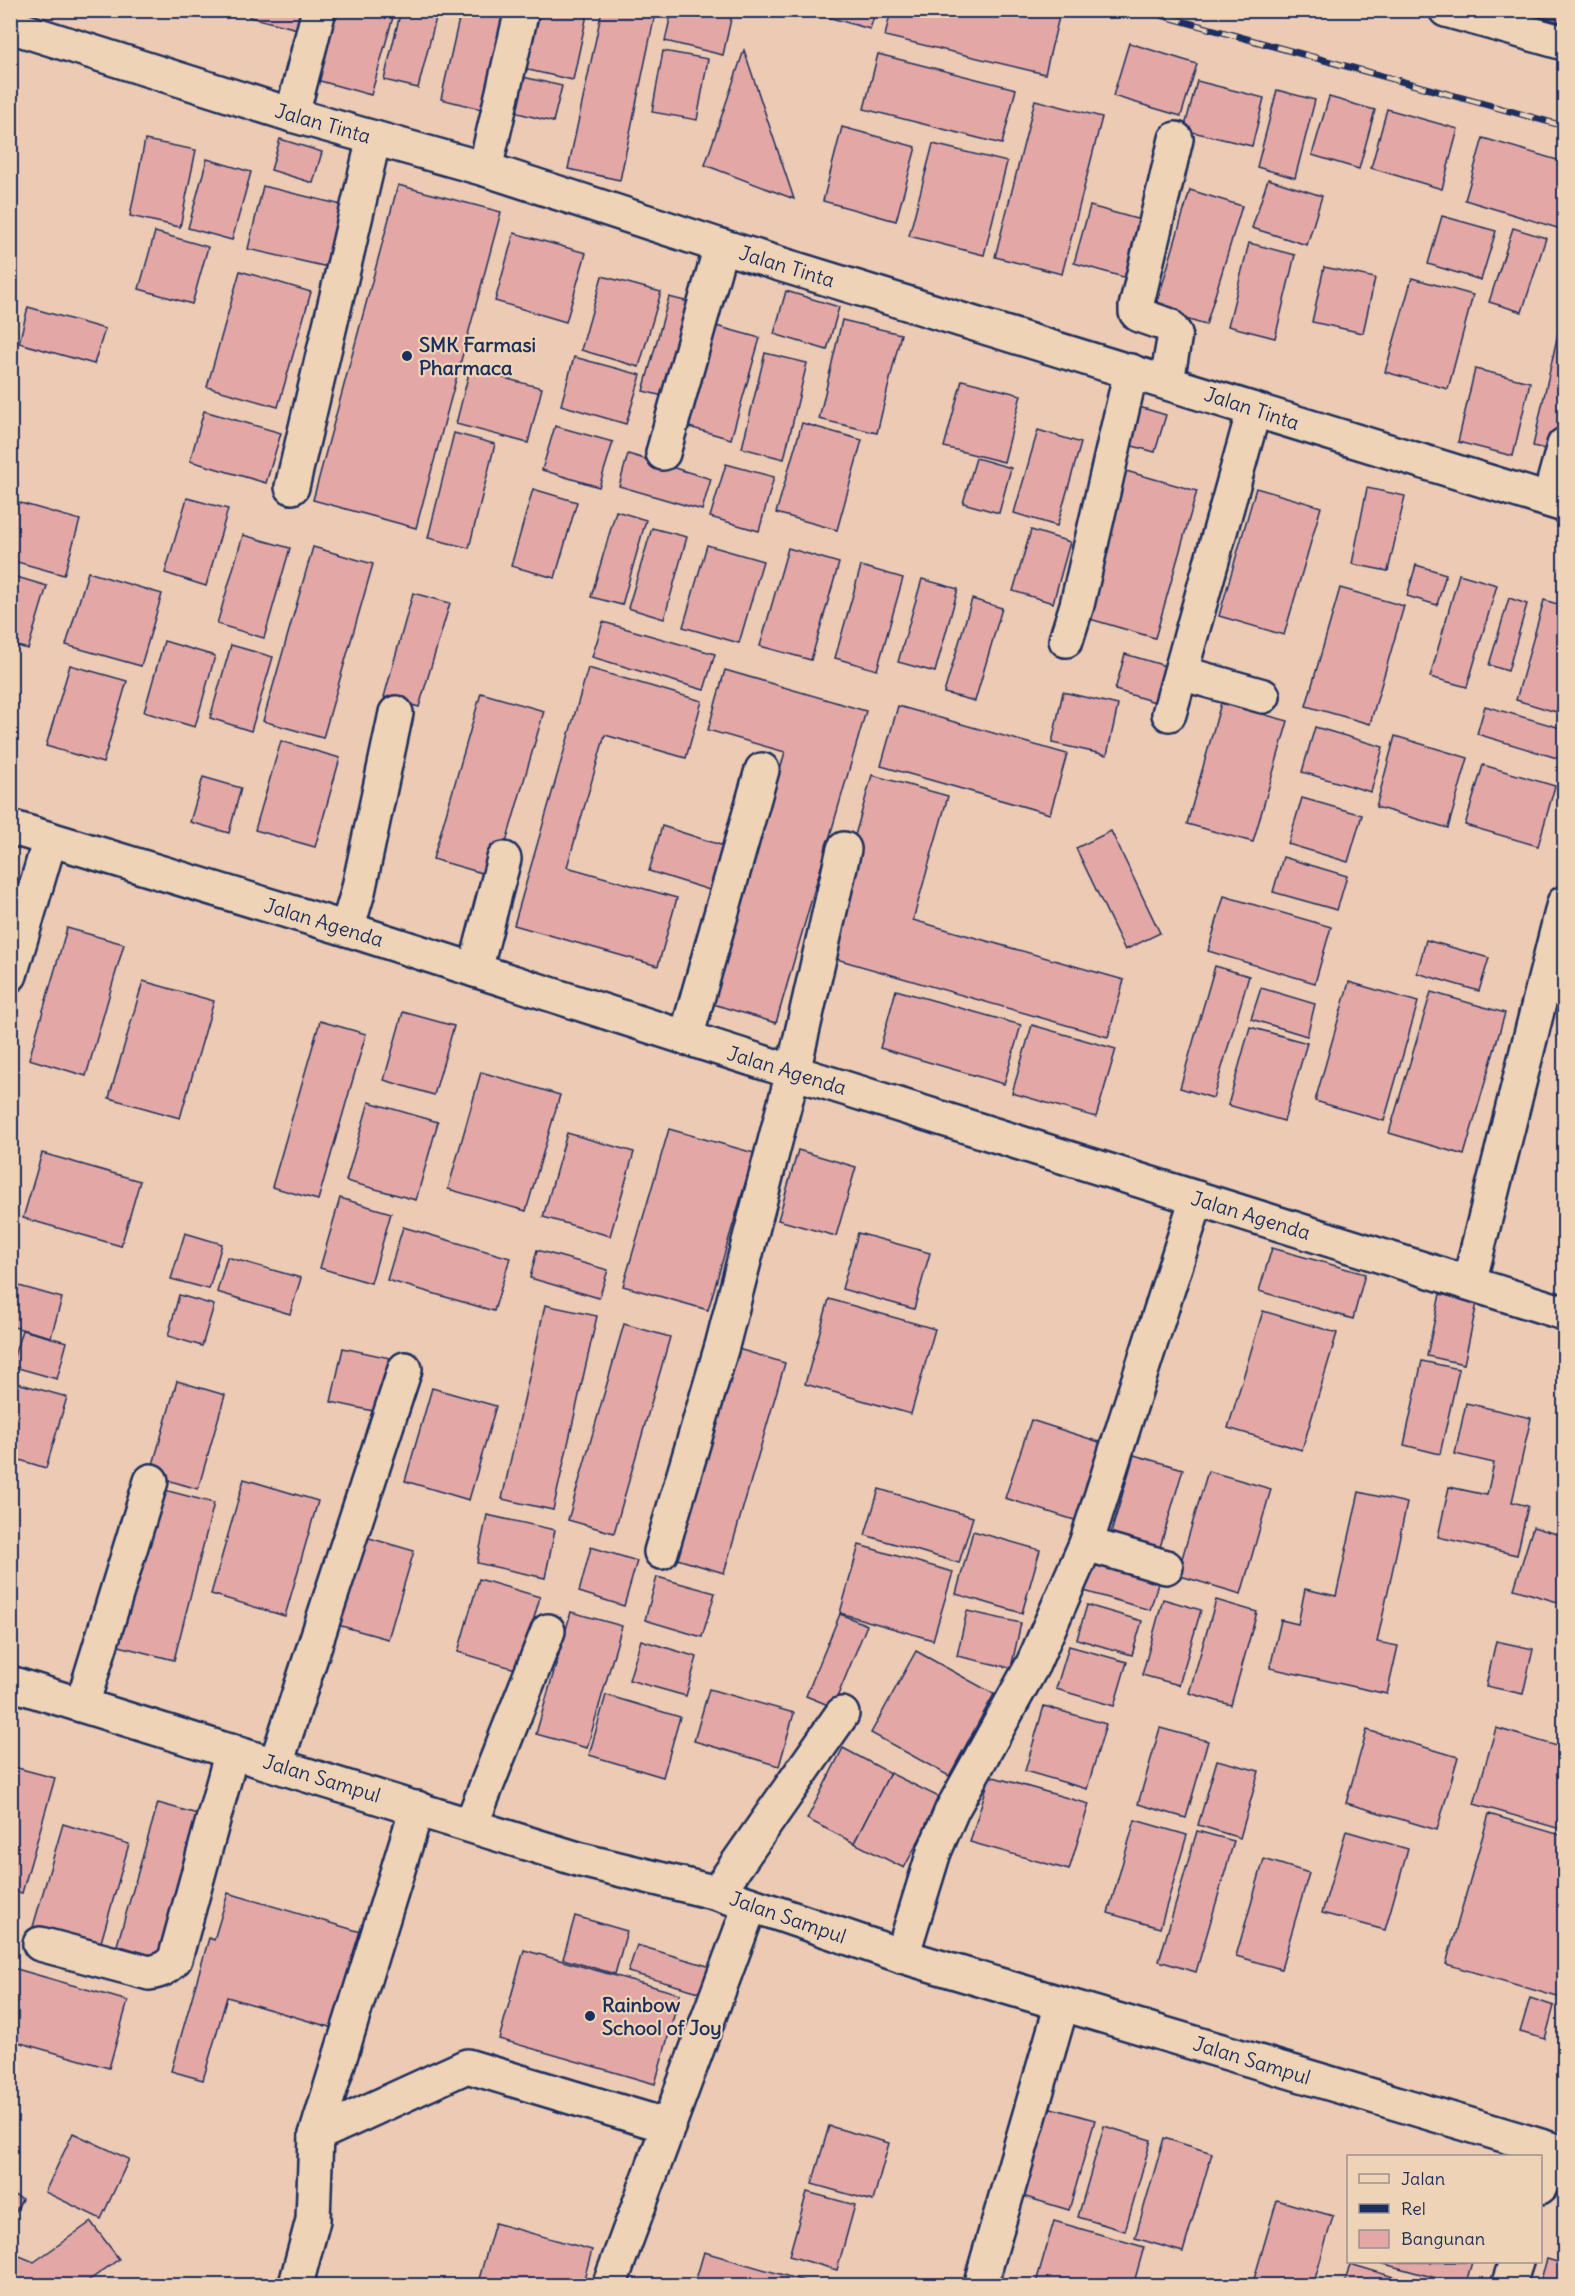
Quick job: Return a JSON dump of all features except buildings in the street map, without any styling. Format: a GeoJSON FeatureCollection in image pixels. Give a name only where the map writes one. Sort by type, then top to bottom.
{"type":"FeatureCollection","features":[{"type":"Feature","properties":{"kind":"street"},"geometry":{"type":"LineString","coordinates":[[292,115],[319,10]]}},
{"type":"Feature","properties":{"kind":"street"},"geometry":{"type":"LineString","coordinates":[[485,169],[522,10]]}},
{"type":"Feature","properties":{"kind":"street"},"geometry":{"type":"LineString","coordinates":[[1446,10],[1564,43]]}},
{"type":"Feature","properties":{"kind":"street","name":"Jalan Tinta"},"geometry":{"type":"LineString","coordinates":[[10,26],[292,115],[485,169],[721,246],[1557,502]]}},
{"type":"Feature","properties":{"kind":"street"},"geometry":{"type":"LineString","coordinates":[[291,487],[374,138]]}},
{"type":"Feature","properties":{"kind":"street"},"geometry":{"type":"LineString","coordinates":[[1167,381],[1175,334],[1168,325],[1139,315],[1136,307],[1176,139]]}},
{"type":"Feature","properties":{"kind":"street"},"geometry":{"type":"LineString","coordinates":[[663,453],[721,246]]}},
{"type":"Feature","properties":{"kind":"street"},"geometry":{"type":"LineString","coordinates":[[1066,640],[1077,605],[1131,372]]}},
{"type":"Feature","properties":{"kind":"street"},"geometry":{"type":"LineString","coordinates":[[1169,714],[1254,410]]}},
{"type":"Feature","properties":{"kind":"street"},"geometry":{"type":"LineString","coordinates":[[1557,502],[1564,445]]}},
{"type":"Feature","properties":{"kind":"street"},"geometry":{"type":"LineString","coordinates":[[1181,673],[1263,696]]}},
{"type":"Feature","properties":{"kind":"street"},"geometry":{"type":"LineString","coordinates":[[347,929],[358,892],[396,713]]}},
{"type":"Feature","properties":{"kind":"street"},"geometry":{"type":"LineString","coordinates":[[686,1038],[762,770]]}},
{"type":"Feature","properties":{"kind":"street","name":"Jalan Agenda"},"geometry":{"type":"LineString","coordinates":[[10,827],[347,929],[793,1072],[1564,1312]]}},
{"type":"Feature","properties":{"kind":"street"},"geometry":{"type":"LineString","coordinates":[[10,975],[50,839]]}},
{"type":"Feature","properties":{"kind":"street"},"geometry":{"type":"LineString","coordinates":[[661,1552],[722,1346],[793,1072],[844,849]]}},
{"type":"Feature","properties":{"kind":"street"},"geometry":{"type":"LineString","coordinates":[[475,970],[504,860]]}},
{"type":"Feature","properties":{"kind":"street"},"geometry":{"type":"LineString","coordinates":[[1469,1283],[1564,903]]}},
{"type":"Feature","properties":{"kind":"street"},"geometry":{"type":"LineString","coordinates":[[902,1956],[934,1852],[952,1810],[1033,1664],[1086,1544],[1197,1198]]}},
{"type":"Feature","properties":{"kind":"street"},"geometry":{"type":"LineString","coordinates":[[276,1764],[405,1369]]}},
{"type":"Feature","properties":{"kind":"street"},"geometry":{"type":"LineString","coordinates":[[82,1705],[151,1481]]}},
{"type":"Feature","properties":{"kind":"street"},"geometry":{"type":"LineString","coordinates":[[1086,1544],[1166,1567]]}},
{"type":"Feature","properties":{"kind":"street"},"geometry":{"type":"LineString","coordinates":[[471,1825],[548,1631]]}},
{"type":"Feature","properties":{"kind":"street","name":"Jalan Sampul"},"geometry":{"type":"LineString","coordinates":[[10,1683],[580,1860],[717,1893],[902,1956],[1559,2152]]}},
{"type":"Feature","properties":{"kind":"street"},"geometry":{"type":"LineString","coordinates":[[717,1893],[842,1714]]}},
{"type":"Feature","properties":{"kind":"street"},"geometry":{"type":"LineString","coordinates":[[40,1944],[148,1973],[159,1972],[169,1967],[175,1959],[232,1751]]}},
{"type":"Feature","properties":{"kind":"street"},"geometry":{"type":"LineString","coordinates":[[300,2286],[296,2284],[313,2220],[316,2135],[417,1808]]}},
{"type":"Feature","properties":{"kind":"street"},"geometry":{"type":"LineString","coordinates":[[609,2286],[750,1906]]}},
{"type":"Feature","properties":{"kind":"street"},"geometry":{"type":"LineString","coordinates":[[980,2286],[1062,2004]]}},
{"type":"Feature","properties":{"kind":"street"},"geometry":{"type":"LineString","coordinates":[[316,2135],[466,2066],[668,2126]]}},
{"type":"Feature","properties":{"kind":"street"},"geometry":{"type":"LineString","coordinates":[[1542,2183],[1559,2152]]}},
{"type":"Feature","properties":{"kind":"street"},"geometry":{"type":"LineString","coordinates":[[1508,2286],[1515,2263]]}},
{"type":"Feature","properties":{"kind":"railway"},"geometry":{"type":"LineString","coordinates":[[1142,10],[1564,126]]}},
{"type":"Feature","properties":{"kind":"place","name":"SMK Farmasi Pharmaca"},"geometry":{"type":"Point","coordinates":[407,356]}},
{"type":"Feature","properties":{"kind":"place","name":"Rainbow School of Joy"},"geometry":{"type":"Point","coordinates":[590,2016]}}]}
